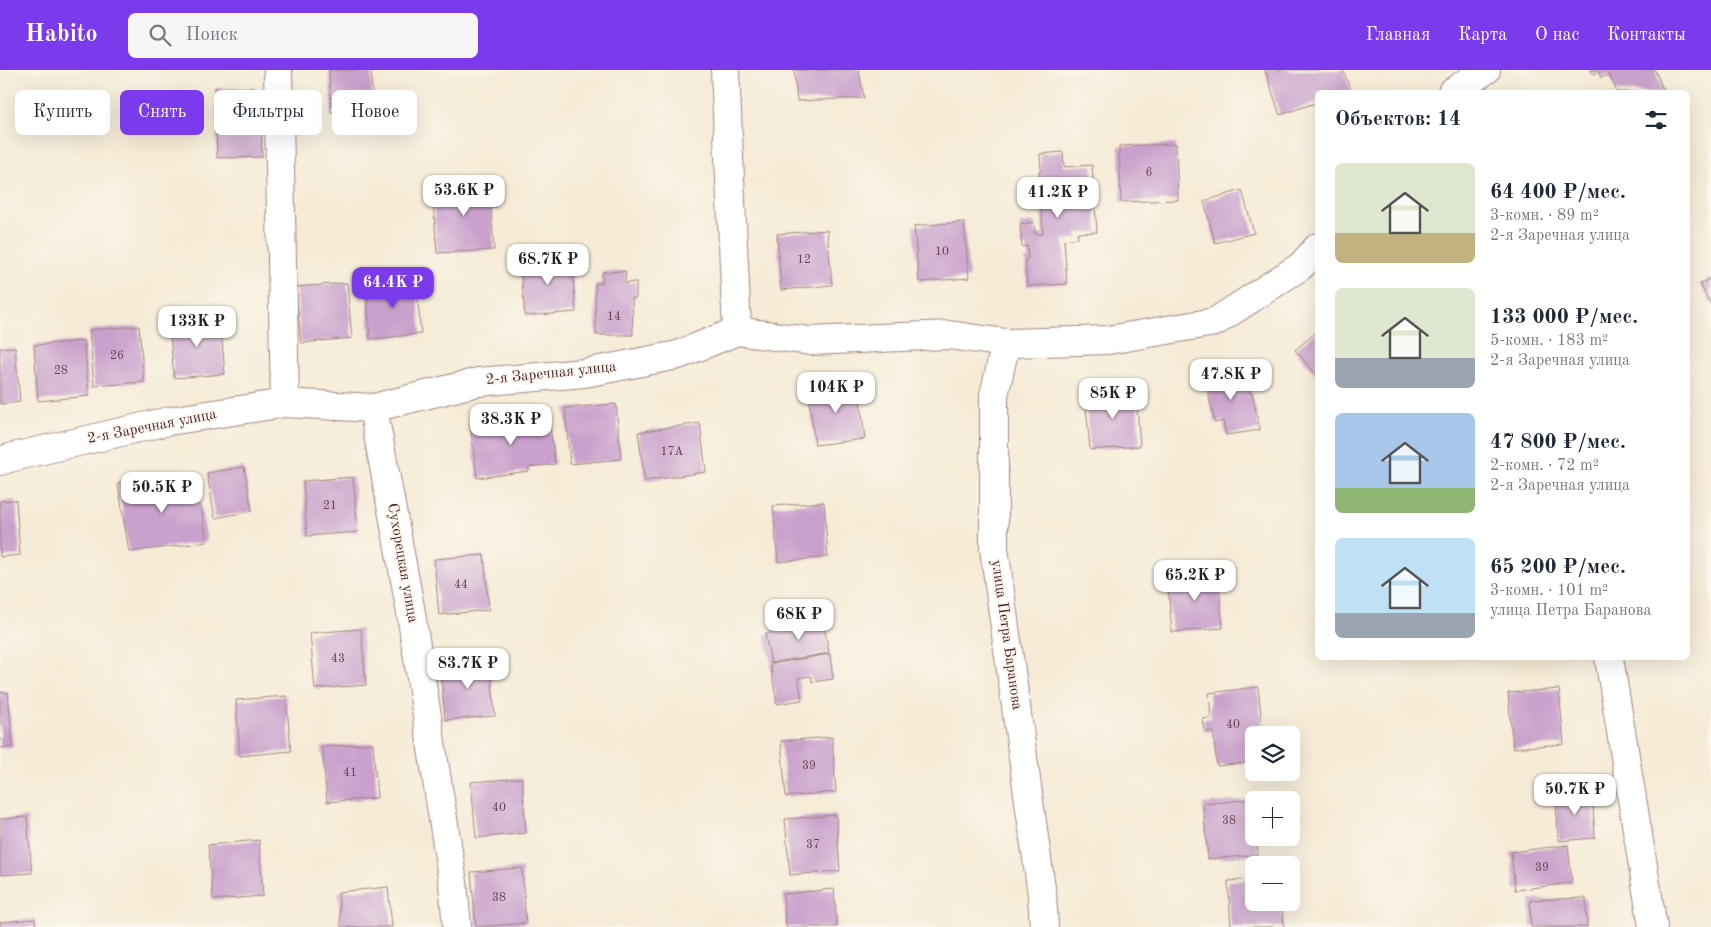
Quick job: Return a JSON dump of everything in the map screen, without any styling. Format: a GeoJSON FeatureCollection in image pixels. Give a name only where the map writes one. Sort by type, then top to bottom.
{"type":"FeatureCollection","features":[{"type":"Feature","properties":{"kind":"street"},"geometry":{"type":"LineString","coordinates":[[278,70],[285,403]]}},
{"type":"Feature","properties":{"kind":"street"},"geometry":{"type":"LineString","coordinates":[[725,70],[737,331]]}},
{"type":"Feature","properties":{"kind":"street"},"geometry":{"type":"LineString","coordinates":[[1455,90],[1486,70]]}},
{"type":"Feature","properties":{"kind":"street","name":"2-я Заречная улица"},"geometry":{"type":"LineString","coordinates":[[0,461],[169,421],[285,403],[373,408],[478,382],[586,373],[678,355],[737,331],[810,341],[949,335],[1006,343],[1108,340],[1215,322],[1301,266],[1315,250]]}},
{"type":"Feature","properties":{"kind":"street","name":"улица Петра Баранова"},"geometry":{"type":"LineString","coordinates":[[1006,343],[994,395],[994,548],[1042,894],[1044,927]]}},
{"type":"Feature","properties":{"kind":"street","name":"Сухорецкая улица"},"geometry":{"type":"LineString","coordinates":[[373,408],[410,607],[457,927]]}},
{"type":"Feature","properties":{"kind":"street"},"geometry":{"type":"LineString","coordinates":[[1609,660],[1653,927]]}},
{"type":"Feature","properties":{"kind":"building"},"geometry":{"type":"Polygon","coordinates":[[[329,70],[371,70],[372,90],[332,90],[331,112],[329,70]]]}},
{"type":"Feature","properties":{"kind":"building"},"geometry":{"type":"Polygon","coordinates":[[[794,70],[859,70],[864,98],[797,101],[794,70]]]}},
{"type":"Feature","properties":{"kind":"building"},"geometry":{"type":"Polygon","coordinates":[[[1265,70],[1343,70],[1351,90],[1315,90],[1315,103],[1280,115],[1265,70]]]}},
{"type":"Feature","properties":{"kind":"building"},"geometry":{"type":"Polygon","coordinates":[[[1590,70],[1655,70],[1663,90],[1616,90],[1609,75],[1601,78],[1599,72],[1594,74],[1590,70]]]}},
{"type":"Feature","properties":{"kind":"building"},"geometry":{"type":"Polygon","coordinates":[[[215,88],[255,88],[255,90],[215,90],[215,88]]]}},
{"type":"Feature","properties":{"kind":"building"},"geometry":{"type":"Polygon","coordinates":[[[216,135],[261,135],[262,157],[217,158],[216,135]]]}},
{"type":"Feature","properties":{"kind":"building"},"geometry":{"type":"Polygon","coordinates":[[[1176,144],[1178,200],[1121,202],[1119,146],[1176,144]]]}},
{"type":"Feature","properties":{"kind":"building"},"geometry":{"type":"Polygon","coordinates":[[[1063,152],[1064,167],[1092,165],[1097,232],[1077,233],[1078,238],[1064,240],[1067,284],[1027,286],[1025,259],[1028,259],[1027,246],[1022,247],[1020,224],[1034,222],[1035,234],[1043,234],[1039,171],[1041,170],[1040,154],[1063,152]]]}},
{"type":"Feature","properties":{"kind":"building"},"geometry":{"type":"Polygon","coordinates":[[[494,181],[496,207],[491,208],[494,250],[437,253],[432,185],[494,181]]]}},
{"type":"Feature","properties":{"kind":"building"},"geometry":{"type":"Polygon","coordinates":[[[1242,190],[1254,233],[1215,243],[1204,201],[1242,190]]]}},
{"type":"Feature","properties":{"kind":"building"},"geometry":{"type":"Polygon","coordinates":[[[964,222],[969,278],[919,282],[914,226],[964,222]]]}},
{"type":"Feature","properties":{"kind":"building"},"geometry":{"type":"Polygon","coordinates":[[[827,230],[832,285],[781,290],[777,234],[827,230]]]}},
{"type":"Feature","properties":{"kind":"building"},"geometry":{"type":"Polygon","coordinates":[[[571,256],[576,312],[525,316],[520,261],[571,256]]]}},
{"type":"Feature","properties":{"kind":"building"},"geometry":{"type":"Polygon","coordinates":[[[626,271],[625,283],[636,282],[636,298],[632,298],[633,335],[596,335],[595,284],[602,283],[602,272],[626,271]]]}},
{"type":"Feature","properties":{"kind":"building"},"geometry":{"type":"Polygon","coordinates":[[[1711,278],[1711,305],[1700,284],[1711,278]]]}},
{"type":"Feature","properties":{"kind":"building"},"geometry":{"type":"Polygon","coordinates":[[[416,279],[421,334],[370,339],[366,283],[416,279]]]}},
{"type":"Feature","properties":{"kind":"building"},"geometry":{"type":"Polygon","coordinates":[[[347,283],[352,338],[301,343],[296,287],[347,283]]]}},
{"type":"Feature","properties":{"kind":"building"},"geometry":{"type":"Polygon","coordinates":[[[220,318],[225,374],[174,378],[169,323],[220,318]]]}},
{"type":"Feature","properties":{"kind":"building"},"geometry":{"type":"Polygon","coordinates":[[[139,326],[144,382],[94,386],[89,330],[139,326]]]}},
{"type":"Feature","properties":{"kind":"building"},"geometry":{"type":"Polygon","coordinates":[[[1315,333],[1315,373],[1295,350],[1315,333]]]}},
{"type":"Feature","properties":{"kind":"building"},"geometry":{"type":"Polygon","coordinates":[[[84,341],[89,396],[38,401],[34,345],[84,341]]]}},
{"type":"Feature","properties":{"kind":"building"},"geometry":{"type":"Polygon","coordinates":[[[15,347],[20,402],[0,404],[0,348],[15,347]]]}},
{"type":"Feature","properties":{"kind":"building"},"geometry":{"type":"Polygon","coordinates":[[[1235,363],[1240,387],[1248,385],[1250,393],[1252,393],[1260,430],[1226,435],[1223,421],[1215,423],[1203,371],[1235,363]]]}},
{"type":"Feature","properties":{"kind":"building"},"geometry":{"type":"Polygon","coordinates":[[[858,384],[865,439],[815,445],[808,390],[858,384]]]}},
{"type":"Feature","properties":{"kind":"building"},"geometry":{"type":"Polygon","coordinates":[[[1136,390],[1140,446],[1090,450],[1085,395],[1136,390]]]}},
{"type":"Feature","properties":{"kind":"building"},"geometry":{"type":"Polygon","coordinates":[[[616,404],[621,459],[570,464],[565,408],[616,404]]]}},
{"type":"Feature","properties":{"kind":"building"},"geometry":{"type":"Polygon","coordinates":[[[522,417],[523,421],[549,418],[555,464],[529,467],[529,471],[477,478],[470,423],[522,417]]]}},
{"type":"Feature","properties":{"kind":"building"},"geometry":{"type":"Polygon","coordinates":[[[700,423],[706,472],[645,481],[638,432],[700,423]]]}},
{"type":"Feature","properties":{"kind":"building"},"geometry":{"type":"Polygon","coordinates":[[[244,467],[252,511],[215,518],[207,473],[244,467]]]}},
{"type":"Feature","properties":{"kind":"building"},"geometry":{"type":"Polygon","coordinates":[[[148,477],[149,484],[196,477],[207,542],[129,552],[118,483],[148,477]]]}},
{"type":"Feature","properties":{"kind":"building"},"geometry":{"type":"Polygon","coordinates":[[[353,477],[358,532],[307,536],[303,481],[353,477]]]}},
{"type":"Feature","properties":{"kind":"building"},"geometry":{"type":"Polygon","coordinates":[[[16,500],[20,555],[0,557],[0,501],[16,500]]]}},
{"type":"Feature","properties":{"kind":"building"},"geometry":{"type":"Polygon","coordinates":[[[824,502],[828,557],[778,562],[773,506],[824,502]]]}},
{"type":"Feature","properties":{"kind":"building"},"geometry":{"type":"Polygon","coordinates":[[[484,555],[489,610],[439,615],[434,559],[484,555]]]}},
{"type":"Feature","properties":{"kind":"building"},"geometry":{"type":"Polygon","coordinates":[[[1218,572],[1223,628],[1172,632],[1167,576],[1218,572]]]}},
{"type":"Feature","properties":{"kind":"building"},"geometry":{"type":"Polygon","coordinates":[[[822,615],[829,653],[771,663],[765,634],[800,627],[799,619],[822,615]]]}},
{"type":"Feature","properties":{"kind":"building"},"geometry":{"type":"Polygon","coordinates":[[[361,629],[366,685],[315,689],[310,633],[361,629]]]}},
{"type":"Feature","properties":{"kind":"building"},"geometry":{"type":"Polygon","coordinates":[[[830,654],[833,679],[812,682],[811,676],[798,678],[802,700],[777,704],[770,664],[830,654]]]}},
{"type":"Feature","properties":{"kind":"building"},"geometry":{"type":"Polygon","coordinates":[[[490,660],[495,716],[445,720],[440,665],[490,660]]]}},
{"type":"Feature","properties":{"kind":"building"},"geometry":{"type":"Polygon","coordinates":[[[1258,687],[1262,726],[1245,726],[1245,763],[1217,766],[1213,731],[1205,732],[1203,719],[1211,718],[1209,693],[1258,687]]]}},
{"type":"Feature","properties":{"kind":"building"},"geometry":{"type":"Polygon","coordinates":[[[1559,689],[1564,744],[1513,748],[1508,693],[1559,689]]]}},
{"type":"Feature","properties":{"kind":"building"},"geometry":{"type":"Polygon","coordinates":[[[0,692],[8,692],[13,747],[0,748],[0,692]]]}},
{"type":"Feature","properties":{"kind":"building"},"geometry":{"type":"Polygon","coordinates":[[[286,696],[291,751],[240,756],[236,700],[286,696]]]}},
{"type":"Feature","properties":{"kind":"building"},"geometry":{"type":"Polygon","coordinates":[[[832,737],[836,792],[786,797],[781,741],[832,737]]]}},
{"type":"Feature","properties":{"kind":"building"},"geometry":{"type":"Polygon","coordinates":[[[373,743],[377,798],[327,802],[322,747],[373,743]]]}},
{"type":"Feature","properties":{"kind":"building"},"geometry":{"type":"Polygon","coordinates":[[[522,778],[526,833],[476,838],[471,782],[522,778]]]}},
{"type":"Feature","properties":{"kind":"building"},"geometry":{"type":"Polygon","coordinates":[[[1592,791],[1595,838],[1559,841],[1555,794],[1592,791]]]}},
{"type":"Feature","properties":{"kind":"building"},"geometry":{"type":"Polygon","coordinates":[[[1245,800],[1245,846],[1257,846],[1258,855],[1208,859],[1203,804],[1245,800]]]}},
{"type":"Feature","properties":{"kind":"building"},"geometry":{"type":"Polygon","coordinates":[[[836,815],[840,871],[790,875],[785,819],[836,815]]]}},
{"type":"Feature","properties":{"kind":"building"},"geometry":{"type":"Polygon","coordinates":[[[27,817],[32,873],[0,875],[0,819],[27,817]]]}},
{"type":"Feature","properties":{"kind":"building"},"geometry":{"type":"Polygon","coordinates":[[[259,840],[263,896],[213,900],[208,845],[259,840]]]}},
{"type":"Feature","properties":{"kind":"building"},"geometry":{"type":"Polygon","coordinates":[[[1568,845],[1572,883],[1515,890],[1511,852],[1568,845]]]}},
{"type":"Feature","properties":{"kind":"building"},"geometry":{"type":"Polygon","coordinates":[[[522,868],[526,923],[476,927],[471,872],[522,868]]]}},
{"type":"Feature","properties":{"kind":"building"},"geometry":{"type":"Polygon","coordinates":[[[1245,880],[1245,911],[1283,911],[1284,927],[1231,927],[1228,881],[1245,880]]]}},
{"type":"Feature","properties":{"kind":"building"},"geometry":{"type":"Polygon","coordinates":[[[388,887],[392,927],[341,927],[338,892],[388,887]]]}},
{"type":"Feature","properties":{"kind":"building"},"geometry":{"type":"Polygon","coordinates":[[[834,889],[837,927],[786,927],[783,894],[834,889]]]}},
{"type":"Feature","properties":{"kind":"building"},"geometry":{"type":"Polygon","coordinates":[[[1586,898],[1587,927],[1531,927],[1530,900],[1586,898]]]}},
{"type":"Feature","properties":{"kind":"building"},"geometry":{"type":"Polygon","coordinates":[[[35,919],[36,927],[0,927],[0,922],[35,919]]]}}]}
